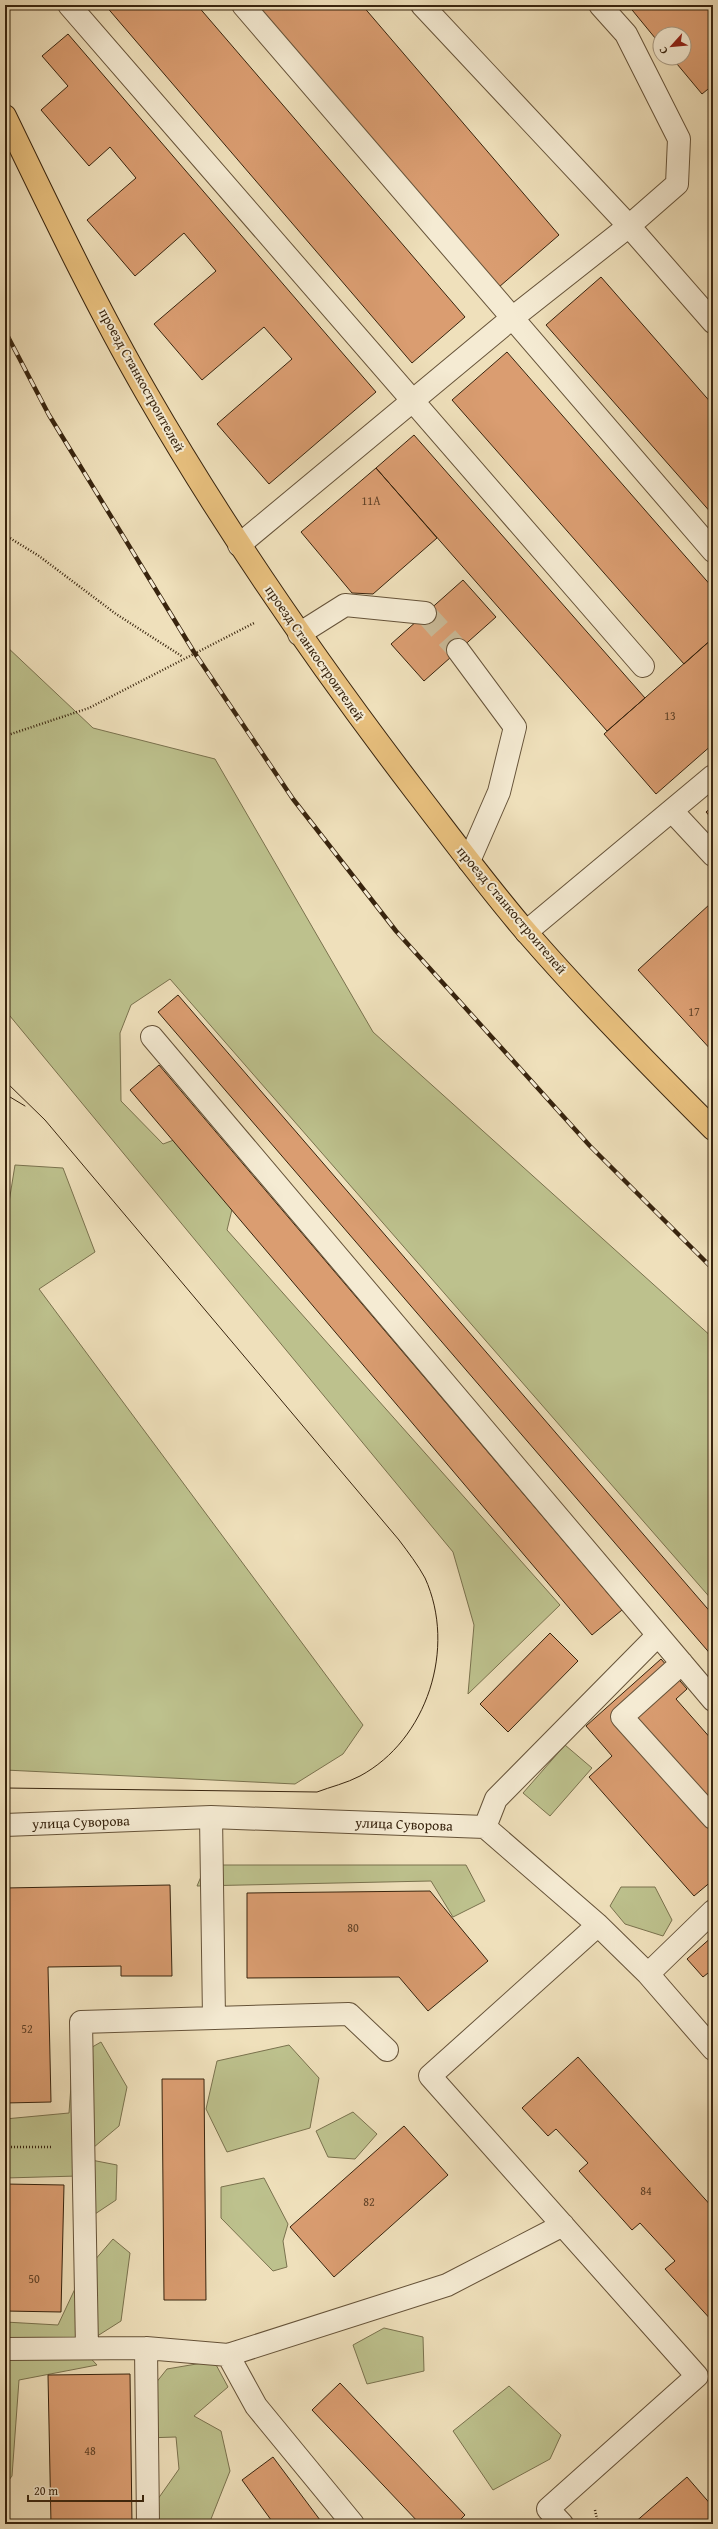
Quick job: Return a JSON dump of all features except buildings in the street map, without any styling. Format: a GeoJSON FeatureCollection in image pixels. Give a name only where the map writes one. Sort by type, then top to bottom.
{"type":"FeatureCollection","features":[{"type":"Feature","properties":{"kind":"main road","name":"проезд Станкостроителей"},"geometry":{"type":"LineString","coordinates":[[5,116],[62,234],[146,393],[239,545],[299,634],[356,714],[469,861],[526,932],[611,1026],[713,1129]]}},
{"type":"Feature","properties":{"kind":"street"},"geometry":{"type":"LineString","coordinates":[[69,5],[642,666]]}},
{"type":"Feature","properties":{"kind":"street"},"geometry":{"type":"LineString","coordinates":[[243,5],[511,319],[713,551]]}},
{"type":"Feature","properties":{"kind":"street"},"geometry":{"type":"LineString","coordinates":[[422,5],[629,226],[713,322]]}},
{"type":"Feature","properties":{"kind":"street"},"geometry":{"type":"LineString","coordinates":[[239,545],[511,319],[629,226],[677,184],[679,139],[626,34],[600,5]]}},
{"type":"Feature","properties":{"kind":"street"},"geometry":{"type":"LineString","coordinates":[[299,634],[345,605],[425,613]]}},
{"type":"Feature","properties":{"kind":"street"},"geometry":{"type":"LineString","coordinates":[[458,650],[515,727],[499,792],[469,861]]}},
{"type":"Feature","properties":{"kind":"street"},"geometry":{"type":"LineString","coordinates":[[526,932],[713,776]]}},
{"type":"Feature","properties":{"kind":"street"},"geometry":{"type":"LineString","coordinates":[[672,811],[713,855]]}},
{"type":"Feature","properties":{"kind":"street"},"geometry":{"type":"LineString","coordinates":[[152,1038],[713,1700]]}},
{"type":"Feature","properties":{"kind":"street"},"geometry":{"type":"LineString","coordinates":[[658,1635],[496,1799],[485,1827],[598,1925],[648,1974],[713,2049]]}},
{"type":"Feature","properties":{"kind":"street"},"geometry":{"type":"LineString","coordinates":[[682,1663],[622,1717],[713,1818]]}},
{"type":"Feature","properties":{"kind":"street"},"geometry":{"type":"LineString","coordinates":[[211,1817],[214,2018]]}},
{"type":"Feature","properties":{"kind":"street","name":"улица Суворова"},"geometry":{"type":"LineString","coordinates":[[5,1825],[211,1817],[485,1827]]}},
{"type":"Feature","properties":{"kind":"street"},"geometry":{"type":"LineString","coordinates":[[648,1974],[713,1911]]}},
{"type":"Feature","properties":{"kind":"street"},"geometry":{"type":"LineString","coordinates":[[562,2524],[548,2509],[697,2376],[430,2076],[598,1925]]}},
{"type":"Feature","properties":{"kind":"street"},"geometry":{"type":"LineString","coordinates":[[87,2348],[81,2022],[349,2014],[387,2050]]}},
{"type":"Feature","properties":{"kind":"street"},"geometry":{"type":"LineString","coordinates":[[5,2349],[146,2348],[228,2355],[447,2285],[563,2225]]}},
{"type":"Feature","properties":{"kind":"street"},"geometry":{"type":"LineString","coordinates":[[146,2348],[148,2524]]}},
{"type":"Feature","properties":{"kind":"street"},"geometry":{"type":"LineString","coordinates":[[228,2355],[256,2406],[352,2524]]}},
{"type":"Feature","properties":{"kind":"path"},"geometry":{"type":"LineString","coordinates":[[5,535],[39,556],[116,614],[183,658]]}},
{"type":"Feature","properties":{"kind":"path"},"geometry":{"type":"LineString","coordinates":[[5,736],[89,708],[183,658],[235,633],[282,607]]}},
{"type":"Feature","properties":{"kind":"path"},"geometry":{"type":"LineString","coordinates":[[5,2147],[83,2147]]}},
{"type":"Feature","properties":{"kind":"green space"},"geometry":{"type":"Polygon","coordinates":[[[5,645],[93,728],[215,759],[373,1032],[713,1338],[713,1601],[170,979],[131,1005],[120,1033],[121,1101],[163,1144],[190,1134],[237,1189],[227,1230],[560,1605],[468,1694],[474,1625],[453,1552],[5,1010],[5,645]]]}},
{"type":"Feature","properties":{"kind":"green space"},"geometry":{"type":"Polygon","coordinates":[[[15,1165],[63,1168],[95,1252],[39,1289],[363,1725],[343,1754],[295,1784],[5,1770],[5,1227],[15,1165]]]}},
{"type":"Feature","properties":{"kind":"green space"},"geometry":{"type":"Polygon","coordinates":[[[565,1745],[592,1768],[550,1816],[523,1793],[565,1745]]]}},
{"type":"Feature","properties":{"kind":"green space"},"geometry":{"type":"Polygon","coordinates":[[[206,1865],[466,1865],[485,1901],[453,1917],[431,1881],[197,1886],[206,1865]]]}},
{"type":"Feature","properties":{"kind":"green space"},"geometry":{"type":"Polygon","coordinates":[[[621,1887],[655,1887],[672,1920],[663,1936],[625,1924],[610,1906],[621,1887]]]}},
{"type":"Feature","properties":{"kind":"green space"},"geometry":{"type":"Polygon","coordinates":[[[101,2042],[127,2087],[119,2126],[81,2158],[117,2165],[116,2200],[86,2220],[78,2176],[5,2178],[5,2119],[69,2113],[73,2058],[101,2042]]]}},
{"type":"Feature","properties":{"kind":"green space"},"geometry":{"type":"Polygon","coordinates":[[[289,2045],[319,2078],[310,2128],[227,2152],[206,2109],[217,2061],[289,2045]]]}},
{"type":"Feature","properties":{"kind":"green space"},"geometry":{"type":"Polygon","coordinates":[[[353,2112],[377,2134],[355,2159],[328,2157],[316,2131],[353,2112]]]}},
{"type":"Feature","properties":{"kind":"green space"},"geometry":{"type":"Polygon","coordinates":[[[264,2178],[288,2224],[283,2241],[287,2267],[273,2271],[221,2218],[221,2187],[264,2178]]]}},
{"type":"Feature","properties":{"kind":"green space"},"geometry":{"type":"Polygon","coordinates":[[[113,2239],[130,2253],[121,2321],[80,2347],[97,2365],[19,2380],[12,2476],[5,2485],[5,2322],[58,2325],[81,2276],[113,2239]]]}},
{"type":"Feature","properties":{"kind":"green space"},"geometry":{"type":"Polygon","coordinates":[[[384,2328],[423,2337],[424,2371],[367,2384],[353,2345],[384,2328]]]}},
{"type":"Feature","properties":{"kind":"green space"},"geometry":{"type":"Polygon","coordinates":[[[214,2361],[228,2387],[194,2416],[221,2431],[230,2471],[209,2524],[157,2524],[153,2506],[179,2469],[176,2437],[145,2438],[139,2404],[167,2369],[214,2361]]]}},
{"type":"Feature","properties":{"kind":"green space"},"geometry":{"type":"Polygon","coordinates":[[[509,2386],[561,2435],[550,2459],[493,2490],[453,2431],[509,2386]]]}},
{"type":"Feature","properties":{"kind":"tunnel"},"geometry":{"type":"LineString","coordinates":[[425,613],[458,650]]}},
{"type":"Feature","properties":{"kind":"tram line"},"geometry":{"type":"LineString","coordinates":[[5,1081],[45,1120],[399,1540],[425,1578],[434,1605],[438,1633],[436,1662],[430,1690],[418,1716],[403,1740],[383,1760],[360,1776],[344,1783],[317,1792],[5,1788]]}},
{"type":"Feature","properties":{"kind":"tram line"},"geometry":{"type":"LineString","coordinates":[[5,1094],[25,1106]]}},
{"type":"Feature","properties":{"kind":"railway"},"geometry":{"type":"LineString","coordinates":[[5,331],[49,415],[194,652],[293,799],[396,931],[590,1146],[713,1269]]}}]}
